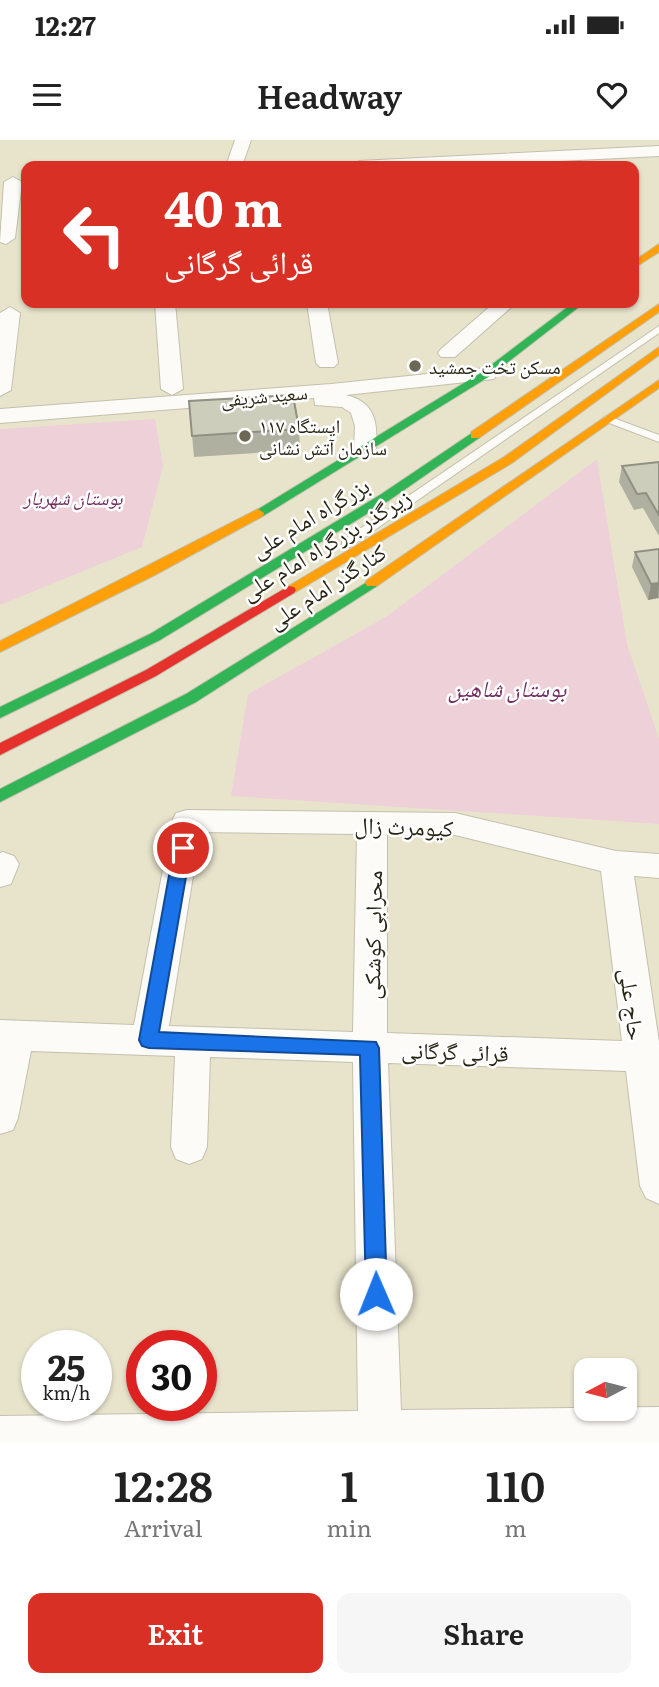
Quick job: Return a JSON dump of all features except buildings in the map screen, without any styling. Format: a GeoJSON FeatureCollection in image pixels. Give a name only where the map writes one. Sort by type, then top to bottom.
{"type":"FeatureCollection","features":[{"type":"Feature","properties":{"kind":"main road"},"geometry":{"type":"LineString","coordinates":[[639,261],[659,247]]}},
{"type":"Feature","properties":{"kind":"main road","name":"بزرگراه امام علی"},"geometry":{"type":"LineString","coordinates":[[0,713],[155,637],[384,498],[659,307]]}},
{"type":"Feature","properties":{"kind":"main road"},"geometry":{"type":"LineString","coordinates":[[0,647],[148,573],[271,506],[486,374],[572,308]]}},
{"type":"Feature","properties":{"kind":"main road","name":"زیرگذر بزرگراه امام علی"},"geometry":{"type":"LineString","coordinates":[[0,750],[151,673],[508,460],[659,350]]}},
{"type":"Feature","properties":{"kind":"main road","name":"کنارگذر امام علی"},"geometry":{"type":"LineString","coordinates":[[0,796],[203,691],[332,611],[608,419],[656,391]]}},
{"type":"Feature","properties":{"kind":"street"},"geometry":{"type":"LineString","coordinates":[[236,161],[243,140]]}},
{"type":"Feature","properties":{"kind":"street"},"geometry":{"type":"LineString","coordinates":[[508,161],[594,154],[659,153]]}},
{"type":"Feature","properties":{"kind":"street"},"geometry":{"type":"LineString","coordinates":[[6,238],[13,182]]}},
{"type":"Feature","properties":{"kind":"street"},"geometry":{"type":"LineString","coordinates":[[165,308],[172,396],[204,407],[328,400],[351,403],[363,411],[368,422],[365,449]]}},
{"type":"Feature","properties":{"kind":"street"},"geometry":{"type":"LineString","coordinates":[[318,308],[327,363]]}},
{"type":"Feature","properties":{"kind":"street"},"geometry":{"type":"LineString","coordinates":[[448,353],[500,308]]}},
{"type":"Feature","properties":{"kind":"street"},"geometry":{"type":"LineString","coordinates":[[0,390],[10,313]]}},
{"type":"Feature","properties":{"kind":"street","name":"سعید شریفی"},"geometry":{"type":"LineString","coordinates":[[0,416],[172,396],[486,374]]}},
{"type":"Feature","properties":{"kind":"street","name":"کیومرث زال"},"geometry":{"type":"LineString","coordinates":[[149,1040],[187,821],[456,824],[616,863],[659,866]]}},
{"type":"Feature","properties":{"kind":"street","name":"محرابی کوشکی"},"geometry":{"type":"LineString","coordinates":[[372,823],[370,1048],[380,1432]]}},
{"type":"Feature","properties":{"kind":"street","name":"حاج علی"},"geometry":{"type":"LineString","coordinates":[[616,863],[650,1057],[659,1186]]}},
{"type":"Feature","properties":{"kind":"street"},"geometry":{"type":"LineString","coordinates":[[0,1118],[9,1035]]}},
{"type":"Feature","properties":{"kind":"street","name":"قرائی گرگانی"},"geometry":{"type":"LineString","coordinates":[[9,1035],[650,1057]]}},
{"type":"Feature","properties":{"kind":"street"},"geometry":{"type":"LineString","coordinates":[[189,1147],[193,1041]]}},
{"type":"Feature","properties":{"kind":"street"},"geometry":{"type":"LineString","coordinates":[[11,1438],[267,1438],[380,1432],[659,1427]]}},
{"type":"Feature","properties":{"kind":"lane"},"geometry":{"type":"LineString","coordinates":[[0,738],[160,660],[352,540],[659,329]]}},
{"type":"Feature","properties":{"kind":"lane"},"geometry":{"type":"LineString","coordinates":[[608,419],[659,439]]}},
{"type":"Feature","properties":{"kind":"green space","name":"بوستان شهریار"},"geometry":{"type":"Polygon","coordinates":[[[155,419],[163,466],[142,547],[0,605],[0,429],[155,419]]]}},
{"type":"Feature","properties":{"kind":"green space","name":"بوستان شاهین"},"geometry":{"type":"Polygon","coordinates":[[[597,459],[627,644],[659,739],[659,824],[231,796],[248,694],[386,617],[597,459]]]}},
{"type":"Feature","properties":{"kind":"traffic: fast"},"geometry":{"type":"LineString","coordinates":[[258,513],[486,374],[572,308]]}},
{"type":"Feature","properties":{"kind":"traffic: fast"},"geometry":{"type":"LineString","coordinates":[[0,713],[155,637],[384,498],[475,435]]}},
{"type":"Feature","properties":{"kind":"traffic: fast"},"geometry":{"type":"LineString","coordinates":[[0,796],[191,698],[372,583]]}},
{"type":"Feature","properties":{"kind":"traffic: slow"},"geometry":{"type":"LineString","coordinates":[[639,261],[659,247]]}},
{"type":"Feature","properties":{"kind":"traffic: slow"},"geometry":{"type":"LineString","coordinates":[[475,435],[659,307]]}},
{"type":"Feature","properties":{"kind":"traffic: slow"},"geometry":{"type":"LineString","coordinates":[[289,590],[508,460],[659,350]]}},
{"type":"Feature","properties":{"kind":"traffic: slow"},"geometry":{"type":"LineString","coordinates":[[372,583],[659,383]]}},
{"type":"Feature","properties":{"kind":"traffic: slow"},"geometry":{"type":"LineString","coordinates":[[0,647],[148,573],[258,513]]}},
{"type":"Feature","properties":{"kind":"traffic: jam"},"geometry":{"type":"LineString","coordinates":[[0,750],[151,673],[289,590]]}},
{"type":"Feature","properties":{"kind":"place","name":"مسکن تخت جمشید"},"geometry":{"type":"Point","coordinates":[415,366]}},
{"type":"Feature","properties":{"kind":"place","name":"ایستگاه ۱۱۷ سازمان آتش نشانی"},"geometry":{"type":"Point","coordinates":[245,436]}},
{"type":"Feature","properties":{"kind":"route"},"geometry":{"type":"LineString","coordinates":[[183,848],[149,1040],[370,1048],[376,1294]]}}]}
